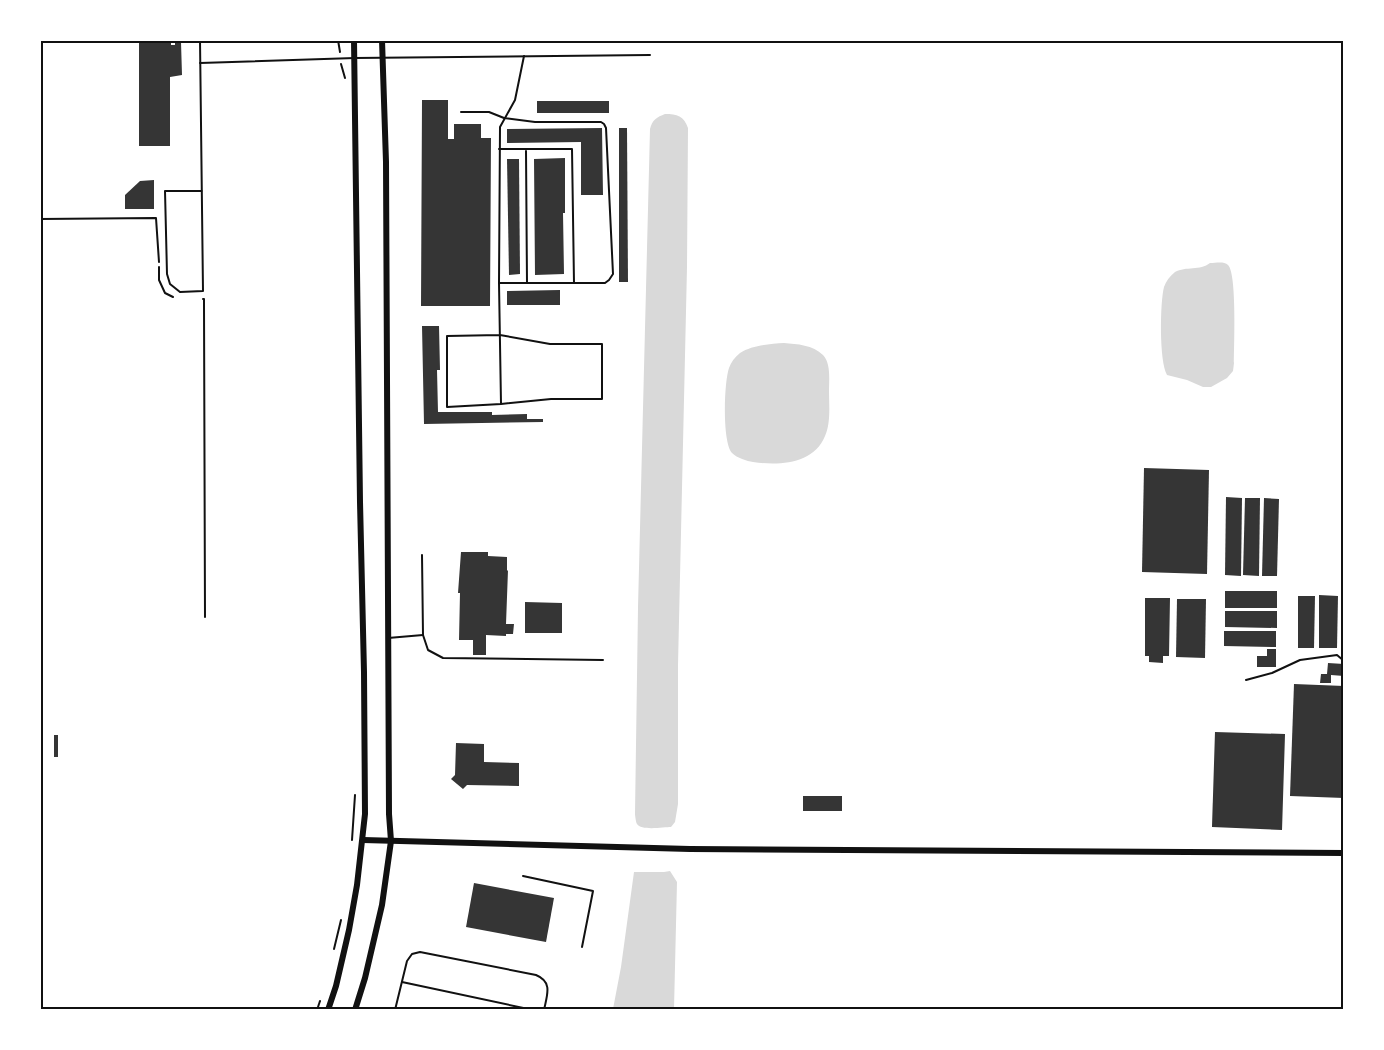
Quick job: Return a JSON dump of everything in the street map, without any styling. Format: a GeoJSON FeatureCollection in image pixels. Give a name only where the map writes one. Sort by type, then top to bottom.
{"type":"FeatureCollection","features":[{"type":"Feature","properties":{"kind":"street"},"geometry":{"type":"LineString","coordinates":[[328,1010],[349,930],[365,814],[354,40]]}},
{"type":"Feature","properties":{"kind":"street"},"geometry":{"type":"LineString","coordinates":[[355,1010],[382,905],[391,841],[386,162],[382,40]]}},
{"type":"Feature","properties":{"kind":"street"},"geometry":{"type":"LineString","coordinates":[[363,840],[690,849],[1344,853]]}},
{"type":"Feature","properties":{"kind":"lane"},"geometry":{"type":"LineString","coordinates":[[200,40],[200,63],[202,191],[203,291],[180,292],[170,284],[167,274],[165,191],[202,191]]}},
{"type":"Feature","properties":{"kind":"lane"},"geometry":{"type":"LineString","coordinates":[[200,63],[341,58],[650,55]]}},
{"type":"Feature","properties":{"kind":"lane"},"geometry":{"type":"LineString","coordinates":[[501,404],[500,127],[515,100],[524,56]]}},
{"type":"Feature","properties":{"kind":"lane"},"geometry":{"type":"LineString","coordinates":[[461,112],[489,112],[504,118],[535,122],[601,122],[606,128],[613,274],[609,280],[605,283],[499,283]]}},
{"type":"Feature","properties":{"kind":"lane"},"geometry":{"type":"LineString","coordinates":[[499,149],[572,149],[574,283]]}},
{"type":"Feature","properties":{"kind":"lane"},"geometry":{"type":"LineString","coordinates":[[526,149],[527,283]]}},
{"type":"Feature","properties":{"kind":"lane"},"geometry":{"type":"LineString","coordinates":[[500,335],[550,345],[602,344],[602,399],[551,399],[501,404],[447,407],[447,336],[500,335]]}},
{"type":"Feature","properties":{"kind":"lane"},"geometry":{"type":"LineString","coordinates":[[422,555],[423,635],[428,650],[442,657],[603,660]]}},
{"type":"Feature","properties":{"kind":"lane"},"geometry":{"type":"LineString","coordinates":[[388,638],[423,635]]}},
{"type":"Feature","properties":{"kind":"lane"},"geometry":{"type":"LineString","coordinates":[[1246,680],[1272,673],[1300,660],[1337,655],[1344,661]]}},
{"type":"Feature","properties":{"kind":"lane"},"geometry":{"type":"LineString","coordinates":[[523,876],[593,891],[582,947]]}},
{"type":"Feature","properties":{"kind":"lane"},"geometry":{"type":"LineString","coordinates":[[395,1010],[407,961],[412,954],[420,952],[543,978],[548,991],[544,1010]]}},
{"type":"Feature","properties":{"kind":"lane"},"geometry":{"type":"LineString","coordinates":[[402,982],[533,1010]]}},
{"type":"Feature","properties":{"kind":"path"},"geometry":{"type":"LineString","coordinates":[[338,40],[342,71],[347,83]]}},
{"type":"Feature","properties":{"kind":"path"},"geometry":{"type":"LineString","coordinates":[[40,219],[156,218],[159,280],[165,293],[178,299]]}},
{"type":"Feature","properties":{"kind":"path"},"geometry":{"type":"LineString","coordinates":[[195,299],[204,299],[205,617]]}},
{"type":"Feature","properties":{"kind":"path"},"geometry":{"type":"LineString","coordinates":[[352,845],[355,791]]}},
{"type":"Feature","properties":{"kind":"path"},"geometry":{"type":"LineString","coordinates":[[334,952],[340,920]]}},
{"type":"Feature","properties":{"kind":"path"},"geometry":{"type":"LineString","coordinates":[[317,1010],[320,1001]]}},
{"type":"Feature","properties":{"kind":"shaded area"},"geometry":{"type":"Polygon","coordinates":[[[665,114],[679,116],[688,128],[678,665],[678,804],[675,822],[671,827],[648,828],[637,824],[635,814],[638,608],[650,129],[655,119],[665,114]]]}},
{"type":"Feature","properties":{"kind":"shaded area"},"geometry":{"type":"Polygon","coordinates":[[[1210,263],[1224,263],[1231,271],[1234,296],[1234,363],[1233,371],[1227,378],[1211,387],[1203,387],[1167,375],[1161,345],[1162,305],[1164,287],[1175,272],[1202,267],[1210,263]]]}},
{"type":"Feature","properties":{"kind":"shaded area"},"geometry":{"type":"Polygon","coordinates":[[[784,343],[810,347],[826,358],[829,377],[827,431],[820,445],[804,458],[774,464],[745,460],[732,453],[727,437],[725,398],[729,368],[735,358],[745,350],[761,345],[784,343]]]}},
{"type":"Feature","properties":{"kind":"shaded area"},"geometry":{"type":"Polygon","coordinates":[[[670,871],[677,882],[674,1009],[613,1009],[634,872],[670,871]]]}},
{"type":"Feature","properties":{"kind":"building"},"geometry":{"type":"Polygon","coordinates":[[[139,40],[171,40],[171,45],[181,42],[182,75],[170,77],[170,146],[139,146],[139,40]]]}},
{"type":"Feature","properties":{"kind":"building"},"geometry":{"type":"Polygon","coordinates":[[[422,100],[448,100],[448,139],[454,139],[454,124],[481,124],[481,138],[491,138],[490,306],[421,306],[422,100]]]}},
{"type":"Feature","properties":{"kind":"building"},"geometry":{"type":"Polygon","coordinates":[[[537,101],[609,101],[609,113],[537,113],[537,101]]]}},
{"type":"Feature","properties":{"kind":"building"},"geometry":{"type":"Polygon","coordinates":[[[602,128],[603,195],[581,195],[581,142],[507,143],[507,129],[602,128]]]}},
{"type":"Feature","properties":{"kind":"building"},"geometry":{"type":"Polygon","coordinates":[[[619,128],[627,128],[628,282],[619,282],[619,128]]]}},
{"type":"Feature","properties":{"kind":"building"},"geometry":{"type":"Polygon","coordinates":[[[565,158],[564,274],[535,275],[534,159],[565,158]]]}},
{"type":"Feature","properties":{"kind":"building"},"geometry":{"type":"Polygon","coordinates":[[[507,159],[519,159],[520,274],[509,275],[507,159]]]}},
{"type":"Feature","properties":{"kind":"building"},"geometry":{"type":"Polygon","coordinates":[[[154,180],[154,209],[125,209],[125,195],[140,181],[154,180]]]}},
{"type":"Feature","properties":{"kind":"building"},"geometry":{"type":"Polygon","coordinates":[[[560,290],[560,305],[507,305],[507,291],[560,290]]]}},
{"type":"Feature","properties":{"kind":"building"},"geometry":{"type":"Polygon","coordinates":[[[422,326],[439,326],[438,412],[527,414],[527,419],[543,419],[543,422],[424,424],[422,326]]]}},
{"type":"Feature","properties":{"kind":"building"},"geometry":{"type":"Polygon","coordinates":[[[1144,468],[1209,470],[1207,574],[1142,572],[1144,468]]]}},
{"type":"Feature","properties":{"kind":"building"},"geometry":{"type":"Polygon","coordinates":[[[1226,497],[1242,498],[1241,576],[1225,575],[1226,497]]]}},
{"type":"Feature","properties":{"kind":"building"},"geometry":{"type":"Polygon","coordinates":[[[1245,498],[1260,498],[1259,576],[1243,575],[1245,498]]]}},
{"type":"Feature","properties":{"kind":"building"},"geometry":{"type":"Polygon","coordinates":[[[1264,498],[1279,499],[1277,576],[1262,576],[1264,498]]]}},
{"type":"Feature","properties":{"kind":"building"},"geometry":{"type":"Polygon","coordinates":[[[461,552],[488,552],[488,556],[507,557],[506,624],[514,624],[513,634],[486,635],[486,655],[473,655],[473,640],[459,640],[460,593],[458,593],[461,552]]]}},
{"type":"Feature","properties":{"kind":"building"},"geometry":{"type":"Polygon","coordinates":[[[1225,591],[1277,591],[1277,608],[1225,608],[1225,591]]]}},
{"type":"Feature","properties":{"kind":"building"},"geometry":{"type":"Polygon","coordinates":[[[1319,595],[1338,596],[1337,648],[1319,648],[1319,595]]]}},
{"type":"Feature","properties":{"kind":"building"},"geometry":{"type":"Polygon","coordinates":[[[1298,596],[1315,596],[1314,648],[1298,648],[1298,596]]]}},
{"type":"Feature","properties":{"kind":"building"},"geometry":{"type":"Polygon","coordinates":[[[1145,598],[1170,598],[1169,656],[1163,656],[1163,663],[1149,662],[1149,656],[1145,656],[1145,598]]]}},
{"type":"Feature","properties":{"kind":"building"},"geometry":{"type":"Polygon","coordinates":[[[1177,599],[1206,599],[1205,658],[1176,657],[1177,599]]]}},
{"type":"Feature","properties":{"kind":"building"},"geometry":{"type":"Polygon","coordinates":[[[525,602],[562,603],[562,633],[525,633],[525,602]]]}},
{"type":"Feature","properties":{"kind":"building"},"geometry":{"type":"Polygon","coordinates":[[[1225,611],[1277,611],[1277,628],[1225,627],[1225,611]]]}},
{"type":"Feature","properties":{"kind":"building"},"geometry":{"type":"Polygon","coordinates":[[[1224,631],[1276,631],[1276,647],[1224,646],[1224,631]]]}},
{"type":"Feature","properties":{"kind":"building"},"geometry":{"type":"Polygon","coordinates":[[[1267,649],[1276,649],[1276,667],[1257,667],[1257,656],[1267,656],[1267,649]]]}},
{"type":"Feature","properties":{"kind":"building"},"geometry":{"type":"Polygon","coordinates":[[[1328,663],[1344,664],[1344,676],[1331,675],[1331,683],[1320,683],[1321,674],[1327,674],[1328,663]]]}},
{"type":"Feature","properties":{"kind":"building"},"geometry":{"type":"Polygon","coordinates":[[[1294,684],[1344,686],[1344,798],[1290,796],[1294,684]]]}},
{"type":"Feature","properties":{"kind":"building"},"geometry":{"type":"Polygon","coordinates":[[[1215,732],[1285,734],[1282,830],[1212,827],[1215,732]]]}},
{"type":"Feature","properties":{"kind":"building"},"geometry":{"type":"Polygon","coordinates":[[[54,735],[58,735],[58,757],[54,757],[54,735]]]}},
{"type":"Feature","properties":{"kind":"building"},"geometry":{"type":"Polygon","coordinates":[[[456,743],[484,744],[484,762],[519,763],[519,786],[467,785],[463,789],[451,779],[455,775],[456,743]]]}},
{"type":"Feature","properties":{"kind":"building"},"geometry":{"type":"Polygon","coordinates":[[[803,796],[842,796],[842,811],[803,811],[803,796]]]}},
{"type":"Feature","properties":{"kind":"building"},"geometry":{"type":"Polygon","coordinates":[[[474,883],[554,898],[546,942],[466,927],[474,883]]]}}]}
